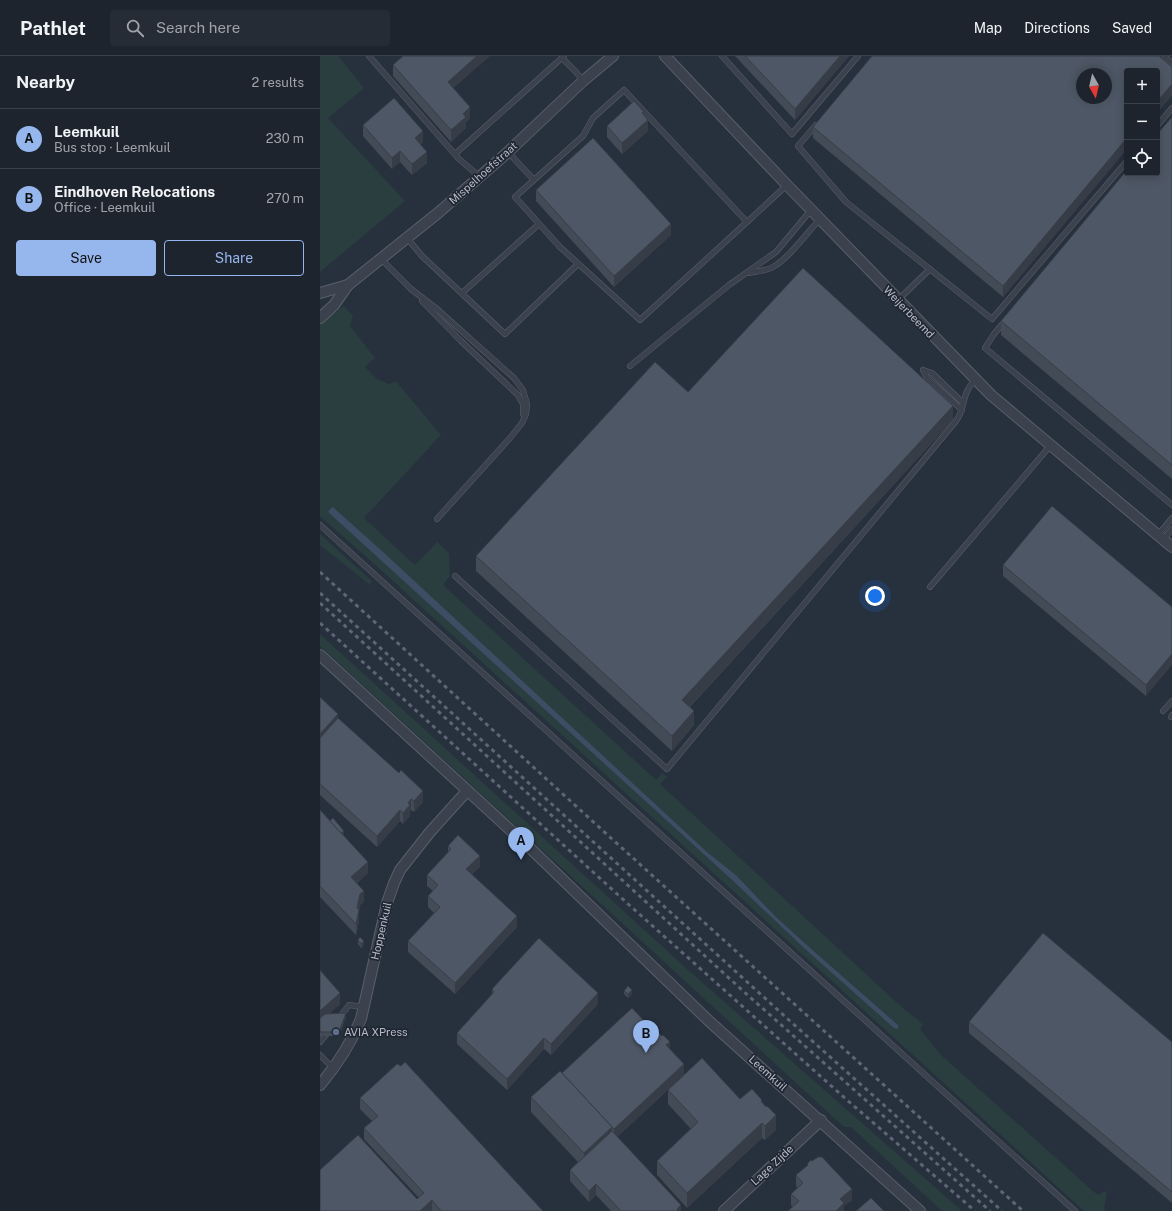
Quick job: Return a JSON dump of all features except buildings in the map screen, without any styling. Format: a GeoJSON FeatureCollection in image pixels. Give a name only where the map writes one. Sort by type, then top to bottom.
{"type":"FeatureCollection","features":[{"type":"Feature","properties":{"kind":"street","name":"Mispelhoefstraat"},"geometry":{"type":"LineString","coordinates":[[320,318],[334,305],[348,285],[381,260],[480,177],[583,81],[613,56]]}},
{"type":"Feature","properties":{"kind":"street","name":"Weijerbeemd"},"geometry":{"type":"LineString","coordinates":[[665,56],[786,185],[975,380],[1050,446],[1172,547]]}},
{"type":"Feature","properties":{"kind":"street","name":"Mispelhoefstraat"},"geometry":{"type":"LineString","coordinates":[[320,293],[348,285]]}},
{"type":"Feature","properties":{"kind":"street","name":"Leemkuil"},"geometry":{"type":"LineString","coordinates":[[320,655],[531,849],[710,1022],[920,1211]]}},
{"type":"Feature","properties":{"kind":"street","name":"Hoppenkuil"},"geometry":{"type":"LineString","coordinates":[[320,1085],[333,1069],[354,1035],[364,1006],[387,903],[400,870],[430,832],[467,791]]}},
{"type":"Feature","properties":{"kind":"street","name":"Lage Zijde"},"geometry":{"type":"LineString","coordinates":[[724,1211],[820,1120]]}},
{"type":"Feature","properties":{"kind":"lane"},"geometry":{"type":"LineString","coordinates":[[369,56],[455,154],[480,177]]}},
{"type":"Feature","properties":{"kind":"lane"},"geometry":{"type":"LineString","coordinates":[[722,56],[792,134],[858,56]]}},
{"type":"Feature","properties":{"kind":"lane"},"geometry":{"type":"LineString","coordinates":[[1164,56],[1172,63]]}},
{"type":"Feature","properties":{"kind":"lane"},"geometry":{"type":"LineString","coordinates":[[455,154],[563,57],[583,81]]}},
{"type":"Feature","properties":{"kind":"lane"},"geometry":{"type":"LineString","coordinates":[[747,222],[624,90],[593,118],[583,136],[515,197],[560,247],[640,320],[747,222],[786,185]]}},
{"type":"Feature","properties":{"kind":"lane"},"geometry":{"type":"LineString","coordinates":[[1160,122],[1172,108]]}},
{"type":"Feature","properties":{"kind":"lane"},"geometry":{"type":"LineString","coordinates":[[818,122],[798,146],[846,202],[992,319],[1124,165]]}},
{"type":"Feature","properties":{"kind":"lane"},"geometry":{"type":"LineString","coordinates":[[508,152],[534,180]]}},
{"type":"Feature","properties":{"kind":"lane"},"geometry":{"type":"LineString","coordinates":[[630,366],[744,275],[776,252],[811,210]]}},
{"type":"Feature","properties":{"kind":"lane"},"geometry":{"type":"LineString","coordinates":[[744,275],[764,271],[773,267],[784,259],[820,219]]}},
{"type":"Feature","properties":{"kind":"lane"},"geometry":{"type":"LineString","coordinates":[[462,293],[539,224]]}},
{"type":"Feature","properties":{"kind":"lane"},"geometry":{"type":"LineString","coordinates":[[407,238],[422,256],[505,334],[578,264]]}},
{"type":"Feature","properties":{"kind":"lane"},"geometry":{"type":"LineString","coordinates":[[381,260],[411,289],[442,323],[518,395],[524,412],[522,423]]}},
{"type":"Feature","properties":{"kind":"lane"},"geometry":{"type":"LineString","coordinates":[[898,300],[930,269]]}},
{"type":"Feature","properties":{"kind":"lane"},"geometry":{"type":"LineString","coordinates":[[411,289],[437,309],[514,378],[523,390],[527,404],[526,414],[522,423],[437,519]]}},
{"type":"Feature","properties":{"kind":"lane"},"geometry":{"type":"LineString","coordinates":[[1009,316],[994,334],[986,348],[1172,505]]}},
{"type":"Feature","properties":{"kind":"lane"},"geometry":{"type":"LineString","coordinates":[[962,410],[927,378],[923,370],[932,373],[963,403]]}},
{"type":"Feature","properties":{"kind":"lane"},"geometry":{"type":"LineString","coordinates":[[455,576],[667,769],[956,421],[962,410],[966,392],[975,380]]}},
{"type":"Feature","properties":{"kind":"lane"},"geometry":{"type":"LineString","coordinates":[[930,587],[1050,446]]}},
{"type":"Feature","properties":{"kind":"lane"},"geometry":{"type":"LineString","coordinates":[[1160,537],[1172,518]]}},
{"type":"Feature","properties":{"kind":"lane"},"geometry":{"type":"LineString","coordinates":[[320,525],[1075,1211]]}},
{"type":"Feature","properties":{"kind":"lane"},"geometry":{"type":"LineString","coordinates":[[1160,537],[1172,529]]}},
{"type":"Feature","properties":{"kind":"lane"},"geometry":{"type":"LineString","coordinates":[[1164,711],[1172,701]]}},
{"type":"Feature","properties":{"kind":"lane"},"geometry":{"type":"LineString","coordinates":[[320,1042],[350,1005],[364,1006]]}},
{"type":"Feature","properties":{"kind":"lane"},"geometry":{"type":"LineString","coordinates":[[320,1054],[333,1069]]}},
{"type":"Feature","properties":{"kind":"shaded area"},"geometry":{"type":"Polygon","coordinates":[[[320,56],[338,56],[364,88],[328,118],[405,201],[320,272],[320,56]]]}},
{"type":"Feature","properties":{"kind":"shaded area"},"geometry":{"type":"Polygon","coordinates":[[[344,306],[353,316],[350,326],[375,358],[365,367],[377,379],[389,384],[396,381],[441,435],[364,518],[415,565],[437,542],[449,553],[450,576],[443,585],[656,780],[662,773],[667,777],[660,784],[906,1011],[916,1018],[923,1025],[920,1029],[940,1054],[1094,1192],[1099,1195],[1104,1191],[1107,1193],[1104,1209],[1106,1211],[1084,1211],[320,516],[320,324],[344,306]],[[334,508],[329,512],[732,880],[805,949],[898,1029],[898,1025],[776,917],[736,875],[707,852],[334,508]]]}},
{"type":"Feature","properties":{"kind":"shaded area"},"geometry":{"type":"Polygon","coordinates":[[[320,534],[372,581],[370,585],[320,545],[320,534]]]}},
{"type":"Feature","properties":{"kind":"shaded area"},"geometry":{"type":"Polygon","coordinates":[[[320,634],[687,969],[962,1211],[942,1211],[851,1127],[844,1127],[320,646],[320,634]]]}},
{"type":"Feature","properties":{"kind":"water"},"geometry":{"type":"Polygon","coordinates":[[[332,507],[383,552],[707,852],[736,875],[776,917],[898,1025],[898,1029],[894,1028],[805,949],[732,880],[328,512],[332,507]]]}},
{"type":"Feature","properties":{"kind":"railway"},"geometry":{"type":"LineString","coordinates":[[320,572],[1023,1211]]}},
{"type":"Feature","properties":{"kind":"railway"},"geometry":{"type":"LineString","coordinates":[[320,593],[790,1021],[1002,1211]]}},
{"type":"Feature","properties":{"kind":"railway"},"geometry":{"type":"LineString","coordinates":[[320,603],[742,990],[990,1211]]}},
{"type":"Feature","properties":{"kind":"railway"},"geometry":{"type":"LineString","coordinates":[[320,623],[627,903],[847,1100],[975,1211]]}},
{"type":"Feature","properties":{"kind":"place","name":"Leemkuil"},"geometry":{"type":"Point","coordinates":[521,860]}},
{"type":"Feature","properties":{"kind":"place","name":"AVIA XPress"},"geometry":{"type":"Point","coordinates":[336,1032]}},
{"type":"Feature","properties":{"kind":"place","name":"Eindhoven Relocations"},"geometry":{"type":"Point","coordinates":[646,1053]}}]}
